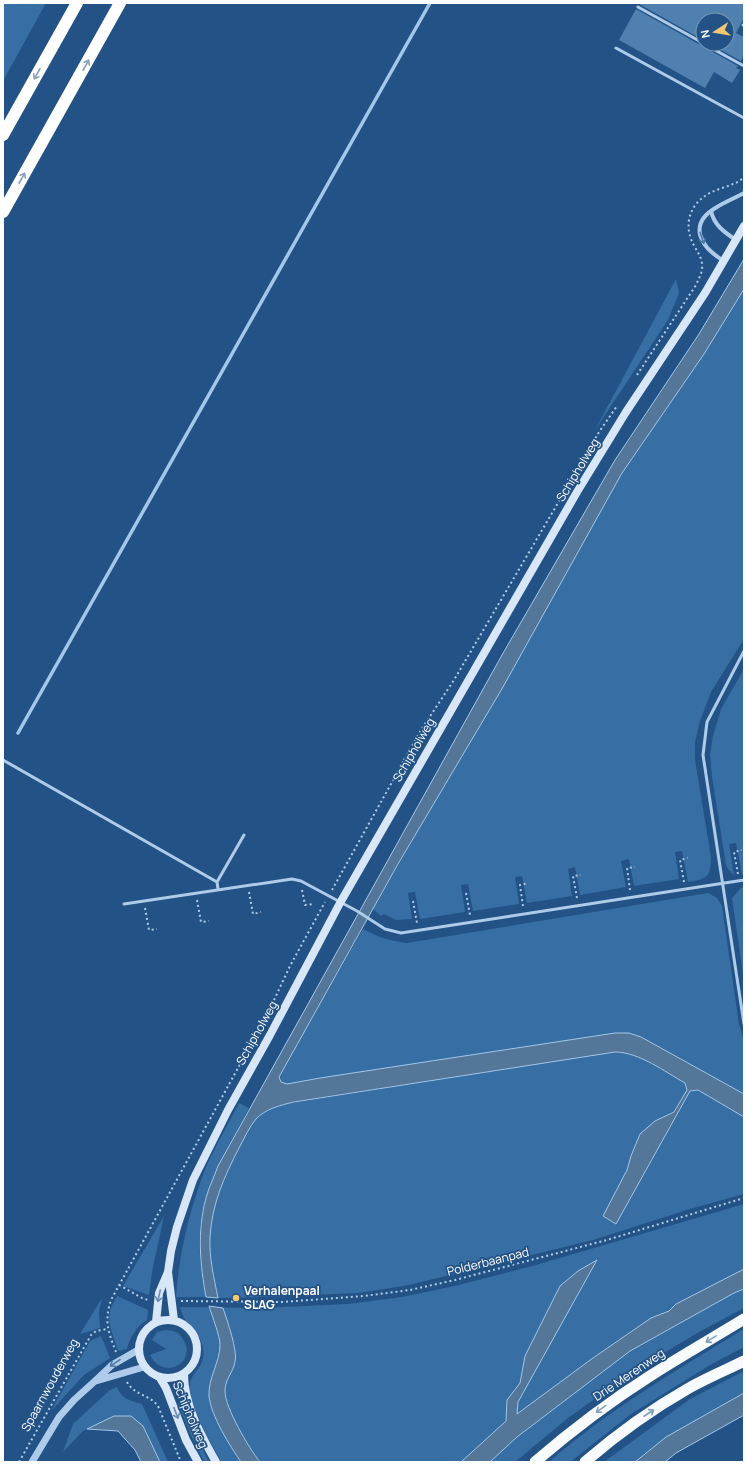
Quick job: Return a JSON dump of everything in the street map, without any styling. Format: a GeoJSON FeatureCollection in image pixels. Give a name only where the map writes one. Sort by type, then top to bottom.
{"type":"FeatureCollection","features":[{"type":"Feature","properties":{"kind":"highway"},"geometry":{"type":"LineString","coordinates":[[3,135],[77,3]]}},
{"type":"Feature","properties":{"kind":"highway"},"geometry":{"type":"LineString","coordinates":[[3,212],[120,3]]}},
{"type":"Feature","properties":{"kind":"highway","name":"Drie Merenweg"},"geometry":{"type":"LineString","coordinates":[[535,1462],[563,1438],[644,1380],[744,1319]]}},
{"type":"Feature","properties":{"kind":"highway"},"geometry":{"type":"LineString","coordinates":[[585,1462],[641,1419],[688,1388],[744,1361]]}},
{"type":"Feature","properties":{"kind":"main road","name":"Schipholweg"},"geometry":{"type":"LineString","coordinates":[[156,1322],[159,1293],[168,1272],[177,1227],[193,1180],[228,1110],[270,1036],[340,903],[577,492],[626,412],[705,293],[744,226]]}},
{"type":"Feature","properties":{"kind":"main road","name":"Schipholweg"},"geometry":{"type":"LineString","coordinates":[[168,1272],[174,1320]]}},
{"type":"Feature","properties":{"kind":"main road"},"geometry":{"type":"LineString","coordinates":[[174,1320],[183,1324],[191,1331],[196,1339],[196,1358],[192,1367],[184,1374],[173,1378],[160,1378],[151,1374],[144,1367],[140,1359],[138,1350],[141,1336],[156,1322],[174,1320]]}},
{"type":"Feature","properties":{"kind":"main road","name":"Schipholweg"},"geometry":{"type":"LineString","coordinates":[[184,1374],[184,1386],[187,1397],[201,1435],[216,1462]]}},
{"type":"Feature","properties":{"kind":"main road","name":"Schipholweg"},"geometry":{"type":"LineString","coordinates":[[160,1378],[166,1388],[186,1440],[198,1462]]}},
{"type":"Feature","properties":{"kind":"street"},"geometry":{"type":"LineString","coordinates":[[724,261],[703,244],[699,231],[701,222],[711,211],[744,193]]}},
{"type":"Feature","properties":{"kind":"street"},"geometry":{"type":"LineString","coordinates":[[711,211],[718,227],[725,234],[736,240]]}},
{"type":"Feature","properties":{"kind":"street","name":"Spaarnwouderweg"},"geometry":{"type":"LineString","coordinates":[[32,1462],[58,1416],[112,1365],[138,1350]]}},
{"type":"Feature","properties":{"kind":"street","name":"Spaarnwouderweg"},"geometry":{"type":"LineString","coordinates":[[95,1381],[144,1367]]}},
{"type":"Feature","properties":{"kind":"lane"},"geometry":{"type":"LineString","coordinates":[[638,7],[695,39]]}},
{"type":"Feature","properties":{"kind":"lane"},"geometry":{"type":"LineString","coordinates":[[616,48],[744,118]]}},
{"type":"Feature","properties":{"kind":"lane"},"geometry":{"type":"LineString","coordinates":[[719,52],[744,66]]}},
{"type":"Feature","properties":{"kind":"lane"},"geometry":{"type":"LineString","coordinates":[[744,651],[707,722],[703,755],[744,1024]]}},
{"type":"Feature","properties":{"kind":"lane"},"geometry":{"type":"LineString","coordinates":[[3,760],[217,882]]}},
{"type":"Feature","properties":{"kind":"lane"},"geometry":{"type":"LineString","coordinates":[[218,889],[217,882],[244,836]]}},
{"type":"Feature","properties":{"kind":"lane"},"geometry":{"type":"LineString","coordinates":[[124,904],[292,879],[301,881],[357,911],[385,930],[393,932],[418,930],[744,880]]}},
{"type":"Feature","properties":{"kind":"path"},"geometry":{"type":"LineString","coordinates":[[739,881],[734,852],[742,850]]}},
{"type":"Feature","properties":{"kind":"path"},"geometry":{"type":"LineString","coordinates":[[685,889],[680,860],[688,858]]}},
{"type":"Feature","properties":{"kind":"path"},"geometry":{"type":"LineString","coordinates":[[631,897],[627,868],[635,867]]}},
{"type":"Feature","properties":{"kind":"path"},"geometry":{"type":"LineString","coordinates":[[578,906],[573,876],[581,875]]}},
{"type":"Feature","properties":{"kind":"path"},"geometry":{"type":"LineString","coordinates":[[301,881],[305,905],[313,904]]}},
{"type":"Feature","properties":{"kind":"path"},"geometry":{"type":"LineString","coordinates":[[525,914],[520,885],[528,883]]}},
{"type":"Feature","properties":{"kind":"path"},"geometry":{"type":"LineString","coordinates":[[248,885],[253,914],[261,912]]}},
{"type":"Feature","properties":{"kind":"path"},"geometry":{"type":"LineString","coordinates":[[196,893],[201,922],[209,921]]}},
{"type":"Feature","properties":{"kind":"path"},"geometry":{"type":"LineString","coordinates":[[466,893],[471,922]]}},
{"type":"Feature","properties":{"kind":"path"},"geometry":{"type":"LineString","coordinates":[[144,901],[149,930],[156,929]]}},
{"type":"Feature","properties":{"kind":"path"},"geometry":{"type":"LineString","coordinates":[[413,901],[418,930]]}},
{"type":"Feature","properties":{"kind":"path","name":"Polderbaanpad"},"geometry":{"type":"LineString","coordinates":[[203,1301],[282,1302],[364,1296],[410,1290],[455,1280],[599,1242],[744,1198]]}},
{"type":"Feature","properties":{"kind":"path"},"geometry":{"type":"LineString","coordinates":[[119,1285],[108,1309],[106,1321],[107,1329],[120,1360]]}},
{"type":"Feature","properties":{"kind":"path","name":"Spaarnwouderweg"},"geometry":{"type":"LineString","coordinates":[[19,1462],[91,1335],[96,1331],[107,1329]]}},
{"type":"Feature","properties":{"kind":"path"},"geometry":{"type":"LineString","coordinates":[[125,1373],[132,1389],[151,1399],[158,1406],[181,1462]]}},
{"type":"Feature","properties":{"kind":"shaded area"},"geometry":{"type":"Polygon","coordinates":[[[5,3],[46,3],[3,81],[3,6],[5,3]]]}},
{"type":"Feature","properties":{"kind":"shaded area"},"geometry":{"type":"Polygon","coordinates":[[[744,259],[744,289],[704,354],[622,473],[503,687],[398,864],[279,1077],[281,1082],[287,1084],[615,1033],[629,1033],[641,1037],[744,1094],[744,1117],[698,1090],[690,1091],[616,1224],[603,1216],[627,1170],[640,1134],[655,1121],[674,1112],[687,1090],[685,1083],[652,1063],[633,1055],[615,1052],[294,1102],[279,1106],[264,1113],[253,1122],[224,1180],[213,1213],[210,1237],[211,1260],[218,1298],[206,1297],[200,1248],[201,1223],[206,1198],[218,1166],[502,655],[615,460],[699,334],[744,259]]]}},
{"type":"Feature","properties":{"kind":"shaded area"},"geometry":{"type":"Polygon","coordinates":[[[676,279],[679,293],[668,320],[595,430],[676,279]]]}},
{"type":"Feature","properties":{"kind":"shaded area"},"geometry":{"type":"Polygon","coordinates":[[[744,289],[744,639],[711,692],[700,721],[695,742],[695,760],[711,857],[709,873],[700,880],[688,882],[682,851],[675,852],[679,879],[634,886],[629,859],[621,861],[626,887],[580,895],[575,867],[568,869],[572,896],[527,903],[522,876],[515,877],[519,904],[473,911],[468,884],[461,885],[465,912],[420,919],[415,892],[408,893],[412,919],[396,920],[384,914],[381,916],[373,909],[622,473],[704,354],[744,289]]]}},
{"type":"Feature","properties":{"kind":"shaded area"},"geometry":{"type":"Polygon","coordinates":[[[744,669],[744,875],[742,875],[736,843],[729,844],[734,875],[726,865],[712,777],[710,754],[713,736],[721,709],[744,669]]]}},
{"type":"Feature","properties":{"kind":"shaded area"},"geometry":{"type":"Polygon","coordinates":[[[744,887],[744,981],[732,898],[741,888],[744,887]]]}},
{"type":"Feature","properties":{"kind":"shaded area"},"geometry":{"type":"Polygon","coordinates":[[[708,893],[717,898],[722,906],[739,1024],[744,1041],[744,1094],[641,1037],[629,1033],[615,1033],[287,1084],[281,1082],[280,1074],[363,929],[384,938],[407,943],[708,893]]]}},
{"type":"Feature","properties":{"kind":"shaded area"},"geometry":{"type":"Polygon","coordinates":[[[615,1052],[633,1055],[652,1063],[685,1083],[688,1090],[673,1112],[655,1121],[631,1156],[627,1170],[604,1217],[616,1224],[690,1091],[698,1090],[744,1117],[744,1194],[690,1209],[593,1240],[409,1285],[359,1293],[218,1298],[210,1253],[213,1213],[224,1180],[234,1159],[251,1126],[262,1114],[285,1104],[615,1052]]]}},
{"type":"Feature","properties":{"kind":"shaded area"},"geometry":{"type":"Polygon","coordinates":[[[239,1103],[249,1108],[225,1153],[211,1184],[202,1216],[200,1249],[206,1297],[176,1297],[182,1249],[189,1218],[199,1187],[212,1155],[239,1103]]]}},
{"type":"Feature","properties":{"kind":"shaded area"},"geometry":{"type":"Polygon","coordinates":[[[744,1204],[744,1269],[676,1304],[669,1311],[651,1318],[593,1358],[517,1414],[518,1402],[578,1271],[561,1285],[525,1356],[520,1383],[507,1400],[506,1421],[461,1462],[260,1462],[238,1427],[226,1397],[225,1386],[236,1362],[210,1307],[261,1308],[348,1304],[402,1297],[459,1285],[536,1265],[744,1204]]]}},
{"type":"Feature","properties":{"kind":"shaded area"},"geometry":{"type":"Polygon","coordinates":[[[164,1216],[152,1272],[149,1295],[123,1286],[164,1216]]]}},
{"type":"Feature","properties":{"kind":"shaded area"},"geometry":{"type":"Polygon","coordinates":[[[597,1260],[518,1402],[517,1414],[593,1358],[651,1318],[669,1311],[676,1304],[744,1269],[744,1289],[734,1293],[630,1351],[517,1437],[490,1462],[461,1462],[506,1421],[507,1400],[520,1383],[525,1356],[560,1286],[578,1271],[597,1260]]]}},
{"type":"Feature","properties":{"kind":"shaded area"},"geometry":{"type":"Polygon","coordinates":[[[744,1289],[744,1308],[699,1332],[634,1371],[568,1418],[515,1462],[490,1462],[517,1437],[630,1351],[734,1293],[744,1289]]]}},
{"type":"Feature","properties":{"kind":"shaded area"},"geometry":{"type":"Polygon","coordinates":[[[117,1296],[148,1310],[147,1320],[134,1333],[127,1349],[118,1351],[109,1317],[110,1311],[117,1296]]]}},
{"type":"Feature","properties":{"kind":"shaded area"},"geometry":{"type":"Polygon","coordinates":[[[102,1298],[99,1312],[100,1328],[80,1334],[102,1298]]]}},
{"type":"Feature","properties":{"kind":"shaded area"},"geometry":{"type":"Polygon","coordinates":[[[209,1306],[223,1308],[227,1320],[234,1343],[236,1357],[234,1366],[225,1387],[226,1398],[238,1428],[260,1462],[241,1462],[217,1421],[210,1404],[209,1389],[218,1358],[220,1341],[209,1306]]]}},
{"type":"Feature","properties":{"kind":"shaded area"},"geometry":{"type":"Polygon","coordinates":[[[180,1307],[209,1307],[221,1344],[217,1365],[210,1383],[230,1446],[241,1462],[221,1462],[201,1424],[190,1393],[191,1380],[202,1361],[203,1349],[199,1337],[185,1319],[180,1307]]]}},
{"type":"Feature","properties":{"kind":"shaded area"},"geometry":{"type":"Polygon","coordinates":[[[744,1329],[744,1347],[710,1365],[631,1414],[570,1462],[549,1462],[619,1408],[668,1375],[744,1329]]]}},
{"type":"Feature","properties":{"kind":"shaded area"},"geometry":{"type":"Polygon","coordinates":[[[165,1330],[178,1333],[183,1339],[186,1347],[186,1355],[183,1361],[177,1366],[171,1368],[163,1367],[156,1363],[150,1355],[166,1349],[152,1340],[157,1332],[165,1330]]]}},
{"type":"Feature","properties":{"kind":"shaded area"},"geometry":{"type":"Polygon","coordinates":[[[101,1336],[110,1358],[84,1375],[51,1411],[90,1341],[101,1336]]]}},
{"type":"Feature","properties":{"kind":"shaded area"},"geometry":{"type":"Polygon","coordinates":[[[744,1371],[744,1393],[666,1437],[635,1462],[604,1462],[690,1399],[744,1371]]]}},
{"type":"Feature","properties":{"kind":"shaded area"},"geometry":{"type":"Polygon","coordinates":[[[117,1387],[121,1395],[142,1404],[168,1462],[160,1462],[143,1426],[114,1416],[83,1431],[63,1452],[73,1424],[110,1390],[117,1387]]]}},
{"type":"Feature","properties":{"kind":"shaded area"},"geometry":{"type":"Polygon","coordinates":[[[744,1393],[744,1415],[676,1453],[665,1462],[635,1462],[666,1437],[744,1393]]]}},
{"type":"Feature","properties":{"kind":"shaded area"},"geometry":{"type":"Polygon","coordinates":[[[183,1403],[190,1424],[209,1462],[204,1462],[190,1433],[178,1404],[183,1403]]]}},
{"type":"Feature","properties":{"kind":"shaded area"},"geometry":{"type":"Polygon","coordinates":[[[114,1416],[131,1416],[143,1426],[160,1462],[141,1462],[135,1450],[118,1431],[87,1429],[114,1416]]]}},
{"type":"Feature","properties":{"kind":"building"},"geometry":{"type":"Polygon","coordinates":[[[744,3],[744,18],[736,33],[744,37],[744,54],[741,61],[725,52],[735,52],[735,12],[695,12],[695,36],[639,4],[744,3]]]}},
{"type":"Feature","properties":{"kind":"building"},"geometry":{"type":"Polygon","coordinates":[[[636,9],[695,42],[695,52],[713,52],[738,66],[736,68],[740,70],[732,83],[714,72],[705,88],[619,40],[636,9]]]}},
{"type":"Feature","properties":{"kind":"waterway"},"geometry":{"type":"LineString","coordinates":[[18,733],[430,3]]}},
{"type":"Feature","properties":{"kind":"place","name":"Verhalenpaal SLAG"},"geometry":{"type":"Point","coordinates":[236,1298]}}]}
